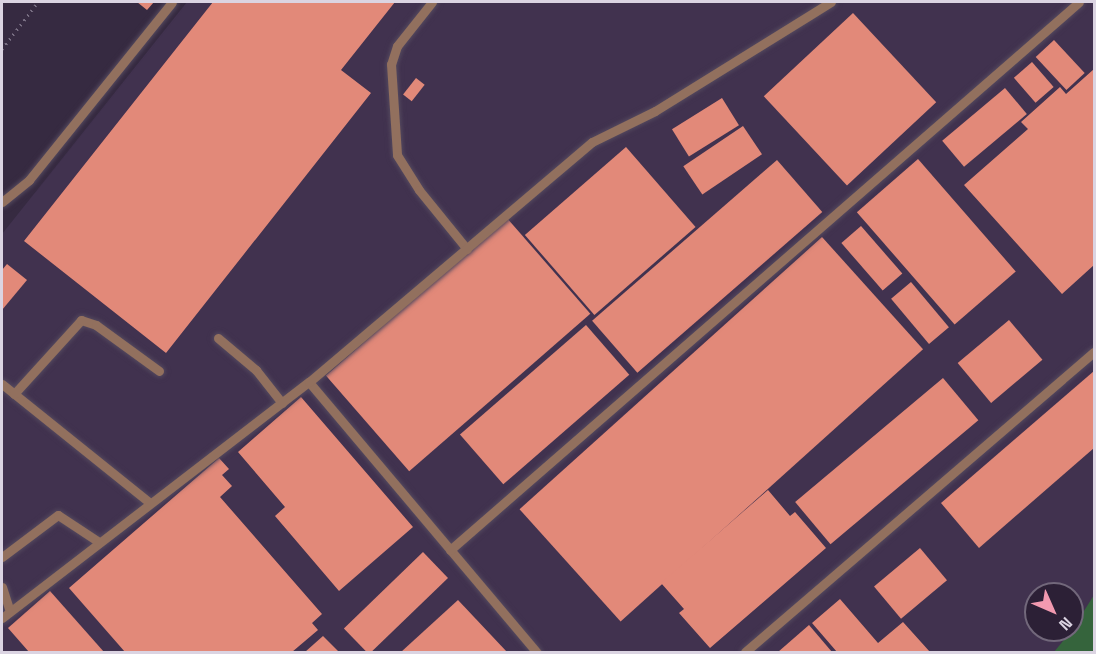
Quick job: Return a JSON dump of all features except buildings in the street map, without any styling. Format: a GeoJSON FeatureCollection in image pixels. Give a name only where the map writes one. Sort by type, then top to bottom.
{"type":"FeatureCollection","features":[{"type":"Feature","properties":{"kind":"lane"},"geometry":{"type":"LineString","coordinates":[[2,202],[30,180],[172,2]]}},
{"type":"Feature","properties":{"kind":"lane"},"geometry":{"type":"LineString","coordinates":[[432,2],[397,46],[391,64],[397,155],[418,190],[467,249]]}},
{"type":"Feature","properties":{"kind":"lane"},"geometry":{"type":"LineString","coordinates":[[2,618],[309,382],[592,142],[655,111],[831,2]]}},
{"type":"Feature","properties":{"kind":"lane"},"geometry":{"type":"LineString","coordinates":[[450,550],[1080,2]]}},
{"type":"Feature","properties":{"kind":"lane"},"geometry":{"type":"LineString","coordinates":[[14,394],[81,320],[96,325],[159,371]]}},
{"type":"Feature","properties":{"kind":"lane"},"geometry":{"type":"LineString","coordinates":[[218,338],[256,370],[282,403]]}},
{"type":"Feature","properties":{"kind":"lane"},"geometry":{"type":"LineString","coordinates":[[745,652],[1095,352]]}},
{"type":"Feature","properties":{"kind":"lane"},"geometry":{"type":"LineString","coordinates":[[309,382],[536,652]]}},
{"type":"Feature","properties":{"kind":"lane"},"geometry":{"type":"LineString","coordinates":[[2,384],[150,503]]}},
{"type":"Feature","properties":{"kind":"lane"},"geometry":{"type":"LineString","coordinates":[[2,557],[58,515],[99,542]]}},
{"type":"Feature","properties":{"kind":"lane"},"geometry":{"type":"LineString","coordinates":[[2,587],[10,611]]}},
{"type":"Feature","properties":{"kind":"path"},"geometry":{"type":"LineString","coordinates":[[2,49],[38,2]]}},
{"type":"Feature","properties":{"kind":"shaded area"},"geometry":{"type":"Polygon","coordinates":[[[187,2],[1094,2],[1094,652],[2,652],[2,234],[187,2]]]}},
{"type":"Feature","properties":{"kind":"green space"},"geometry":{"type":"Polygon","coordinates":[[[1094,595],[1094,652],[1054,652],[1062,642],[1084,642],[1084,611],[1094,595]]]}}]}
